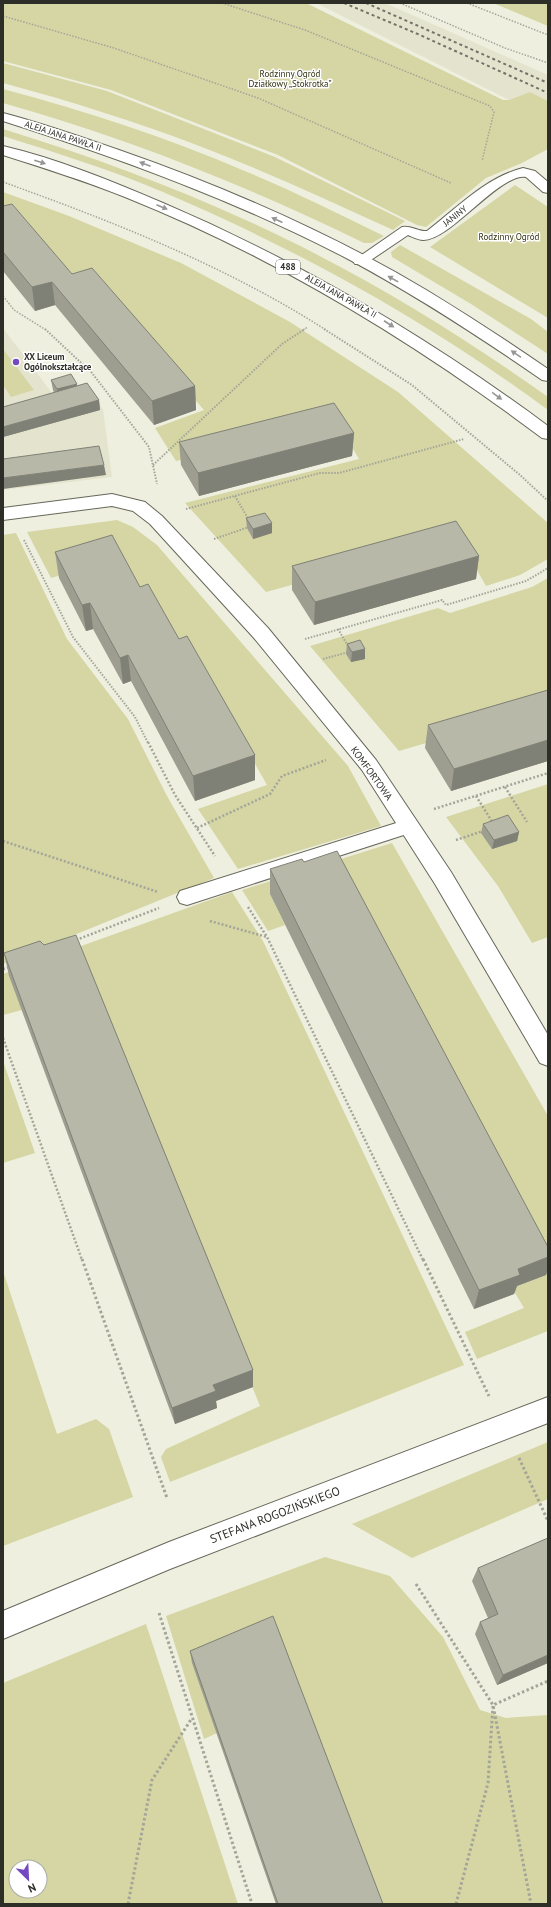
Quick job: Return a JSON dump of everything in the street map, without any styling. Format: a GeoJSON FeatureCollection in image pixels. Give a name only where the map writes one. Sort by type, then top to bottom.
{"type":"FeatureCollection","features":[{"type":"Feature","properties":{"kind":"main road","name":"ALEJA JANA PAWŁA II"},"geometry":{"type":"LineString","coordinates":[[3,117],[99,147],[167,172],[262,213],[360,261],[463,320],[548,376]]}},
{"type":"Feature","properties":{"kind":"main road","name":"ALEJA JANA PAWŁA II"},"geometry":{"type":"LineString","coordinates":[[3,150],[131,194],[218,232],[300,274],[370,313],[430,350],[548,434]]}},
{"type":"Feature","properties":{"kind":"main road","name":"KOMFORTOWA"},"geometry":{"type":"LineString","coordinates":[[3,514],[112,500],[139,506],[156,520],[261,634],[369,765],[447,884],[548,1056]]}},
{"type":"Feature","properties":{"kind":"main road","name":"STEFANA ROGOZIŃSKIEGO"},"geometry":{"type":"LineString","coordinates":[[3,1624],[169,1556],[548,1410]]}},
{"type":"Feature","properties":{"kind":"lane","name":"JANINY"},"geometry":{"type":"LineString","coordinates":[[360,261],[407,230],[423,236],[432,234],[501,181],[523,172],[531,174],[548,189]]}},
{"type":"Feature","properties":{"kind":"lane"},"geometry":{"type":"LineString","coordinates":[[183,898],[409,826]]}},
{"type":"Feature","properties":{"kind":"path"},"geometry":{"type":"LineString","coordinates":[[222,3],[312,33],[490,106],[494,112],[481,164]]}},
{"type":"Feature","properties":{"kind":"path"},"geometry":{"type":"LineString","coordinates":[[400,3],[505,48],[548,63]]}},
{"type":"Feature","properties":{"kind":"path"},"geometry":{"type":"LineString","coordinates":[[468,3],[548,35]]}},
{"type":"Feature","properties":{"kind":"path"},"geometry":{"type":"LineString","coordinates":[[3,16],[114,48],[258,98],[451,183]]}},
{"type":"Feature","properties":{"kind":"path"},"geometry":{"type":"LineString","coordinates":[[3,182],[79,209],[147,237],[219,271],[301,314],[412,385],[520,475],[548,501]]}},
{"type":"Feature","properties":{"kind":"path"},"geometry":{"type":"LineString","coordinates":[[3,296],[14,310],[48,331],[92,372],[149,447],[157,484],[161,490]]}},
{"type":"Feature","properties":{"kind":"path"},"geometry":{"type":"LineString","coordinates":[[153,464],[281,344],[308,327]]}},
{"type":"Feature","properties":{"kind":"path"},"geometry":{"type":"LineString","coordinates":[[185,510],[320,473],[339,473],[464,438]]}},
{"type":"Feature","properties":{"kind":"path"},"geometry":{"type":"LineString","coordinates":[[212,540],[253,525],[235,496]]}},
{"type":"Feature","properties":{"kind":"path"},"geometry":{"type":"LineString","coordinates":[[23,537],[73,637],[135,717],[175,795],[267,937],[548,1521]]}},
{"type":"Feature","properties":{"kind":"path"},"geometry":{"type":"LineString","coordinates":[[301,640],[442,600],[446,604],[526,581],[548,568]]}},
{"type":"Feature","properties":{"kind":"path"},"geometry":{"type":"LineString","coordinates":[[318,661],[351,652],[338,629]]}},
{"type":"Feature","properties":{"kind":"path"},"geometry":{"type":"LineString","coordinates":[[197,828],[270,794],[282,776],[356,749]]}},
{"type":"Feature","properties":{"kind":"path"},"geometry":{"type":"LineString","coordinates":[[426,811],[548,773]]}},
{"type":"Feature","properties":{"kind":"path"},"geometry":{"type":"LineString","coordinates":[[505,787],[527,822]]}},
{"type":"Feature","properties":{"kind":"path"},"geometry":{"type":"LineString","coordinates":[[476,796],[495,826]]}},
{"type":"Feature","properties":{"kind":"path"},"geometry":{"type":"LineString","coordinates":[[454,841],[488,829]]}},
{"type":"Feature","properties":{"kind":"path"},"geometry":{"type":"LineString","coordinates":[[3,841],[183,898]]}},
{"type":"Feature","properties":{"kind":"path"},"geometry":{"type":"LineString","coordinates":[[183,898],[189,916],[267,937]]}},
{"type":"Feature","properties":{"kind":"path"},"geometry":{"type":"LineString","coordinates":[[69,943],[183,898]]}},
{"type":"Feature","properties":{"kind":"path"},"geometry":{"type":"LineString","coordinates":[[3,969],[10,966]]}},
{"type":"Feature","properties":{"kind":"path"},"geometry":{"type":"LineString","coordinates":[[3,1038],[167,1498]]}},
{"type":"Feature","properties":{"kind":"path"},"geometry":{"type":"LineString","coordinates":[[416,1584],[493,1705],[531,1904]]}},
{"type":"Feature","properties":{"kind":"path"},"geometry":{"type":"LineString","coordinates":[[158,1613],[252,1904]]}},
{"type":"Feature","properties":{"kind":"path"},"geometry":{"type":"LineString","coordinates":[[493,1705],[548,1681]]}},
{"type":"Feature","properties":{"kind":"path"},"geometry":{"type":"LineString","coordinates":[[456,1904],[488,1783],[493,1705]]}},
{"type":"Feature","properties":{"kind":"path"},"geometry":{"type":"LineString","coordinates":[[128,1904],[152,1780],[192,1718]]}},
{"type":"Feature","properties":{"kind":"shaded area"},"geometry":{"type":"Polygon","coordinates":[[[316,3],[385,3],[548,75],[548,101],[530,92],[509,100],[316,3]]]}},
{"type":"Feature","properties":{"kind":"shaded area"},"geometry":{"type":"Polygon","coordinates":[[[3,328],[55,397],[90,392],[103,409],[112,477],[3,490],[3,328]]]}},
{"type":"Feature","properties":{"kind":"green space","name":"Rodzinny Ogród Działkowy „Stokrotka”"},"geometry":{"type":"Polygon","coordinates":[[[3,3],[306,3],[503,100],[509,100],[530,92],[548,101],[548,149],[522,163],[486,178],[426,227],[417,225],[278,155],[111,90],[3,61],[3,3]]]}},
{"type":"Feature","properties":{"kind":"green space"},"geometry":{"type":"Polygon","coordinates":[[[493,3],[548,3],[548,26],[493,3]]]}},
{"type":"Feature","properties":{"kind":"green space"},"geometry":{"type":"Polygon","coordinates":[[[3,63],[107,91],[275,157],[405,221],[393,230],[202,147],[103,112],[3,83],[3,63]]]}},
{"type":"Feature","properties":{"kind":"green space"},"geometry":{"type":"Polygon","coordinates":[[[3,89],[65,106],[187,148],[281,187],[384,236],[372,243],[364,243],[276,202],[186,165],[96,132],[3,103],[3,89]]]}},
{"type":"Feature","properties":{"kind":"green space"},"geometry":{"type":"Polygon","coordinates":[[[3,129],[66,149],[159,183],[220,208],[328,260],[403,302],[513,372],[548,397],[548,410],[457,347],[362,290],[313,263],[214,214],[163,192],[64,155],[3,136],[3,129]]]}},
{"type":"Feature","properties":{"kind":"green space","name":"Rodzinny Ogród"},"geometry":{"type":"Polygon","coordinates":[[[515,185],[548,207],[548,318],[430,247],[515,185]]]}},
{"type":"Feature","properties":{"kind":"green space"},"geometry":{"type":"Polygon","coordinates":[[[3,192],[69,216],[181,263],[290,322],[398,392],[548,523],[548,559],[520,575],[486,586],[459,539],[266,592],[185,503],[359,459],[337,422],[176,461],[155,428],[204,410],[97,288],[79,293],[3,228],[3,192]]]}},
{"type":"Feature","properties":{"kind":"green space"},"geometry":{"type":"Polygon","coordinates":[[[400,245],[531,319],[548,332],[548,354],[471,304],[392,257],[391,252],[400,245]]]}},
{"type":"Feature","properties":{"kind":"green space"},"geometry":{"type":"Polygon","coordinates":[[[3,349],[34,390],[11,397],[3,385],[3,349]]]}},
{"type":"Feature","properties":{"kind":"green space"},"geometry":{"type":"Polygon","coordinates":[[[117,520],[133,527],[157,545],[348,766],[381,826],[238,869],[198,809],[267,785],[195,658],[136,585],[120,557],[51,578],[27,532],[117,520]]]}},
{"type":"Feature","properties":{"kind":"green space"},"geometry":{"type":"Polygon","coordinates":[[[16,533],[67,639],[128,719],[167,796],[214,878],[3,964],[3,535],[16,533]]]}},
{"type":"Feature","properties":{"kind":"green space"},"geometry":{"type":"Polygon","coordinates":[[[548,578],[548,707],[399,751],[310,646],[438,608],[450,613],[532,587],[548,578]]]}},
{"type":"Feature","properties":{"kind":"green space"},"geometry":{"type":"Polygon","coordinates":[[[548,784],[548,937],[532,943],[498,886],[446,817],[548,784]]]}},
{"type":"Feature","properties":{"kind":"green space"},"geometry":{"type":"Polygon","coordinates":[[[392,843],[548,1116],[548,1331],[477,1359],[465,1332],[524,1308],[512,1288],[546,1275],[270,894],[285,925],[268,931],[242,890],[392,843]]]}},
{"type":"Feature","properties":{"kind":"green space"},"geometry":{"type":"Polygon","coordinates":[[[232,892],[263,941],[464,1365],[170,1482],[161,1457],[166,1449],[260,1406],[80,959],[10,977],[22,1010],[3,1015],[3,974],[232,892]]]}},
{"type":"Feature","properties":{"kind":"green space"},"geometry":{"type":"Polygon","coordinates":[[[3,1061],[35,1153],[3,1163],[3,1061]]]}},
{"type":"Feature","properties":{"kind":"green space"},"geometry":{"type":"Polygon","coordinates":[[[3,1271],[57,1434],[96,1419],[109,1429],[133,1497],[3,1546],[3,1271]]]}},
{"type":"Feature","properties":{"kind":"green space"},"geometry":{"type":"Polygon","coordinates":[[[548,1442],[548,1499],[412,1558],[352,1524],[548,1442]]]}},
{"type":"Feature","properties":{"kind":"green space"},"geometry":{"type":"Polygon","coordinates":[[[325,1557],[390,1576],[443,1637],[480,1710],[506,1718],[548,1715],[548,1904],[378,1904],[217,1733],[204,1739],[166,1616],[325,1557]]]}},
{"type":"Feature","properties":{"kind":"green space"},"geometry":{"type":"Polygon","coordinates":[[[146,1624],[238,1904],[3,1904],[3,1683],[146,1624]]]}},
{"type":"Feature","properties":{"kind":"building"},"geometry":{"type":"Polygon","coordinates":[[[12,204],[72,274],[92,268],[195,386],[152,401],[52,282],[32,287],[3,252],[3,206],[12,204]]]}},
{"type":"Feature","properties":{"kind":"building"},"geometry":{"type":"Polygon","coordinates":[[[71,374],[77,384],[57,389],[51,380],[71,374]]]}},
{"type":"Feature","properties":{"kind":"building"},"geometry":{"type":"Polygon","coordinates":[[[87,383],[99,400],[3,427],[3,407],[87,383]]]}},
{"type":"Feature","properties":{"kind":"building"},"geometry":{"type":"Polygon","coordinates":[[[334,403],[354,433],[198,473],[179,442],[334,403]]]}},
{"type":"Feature","properties":{"kind":"building"},"geometry":{"type":"Polygon","coordinates":[[[99,446],[104,465],[3,478],[3,459],[99,446]]]}},
{"type":"Feature","properties":{"kind":"building"},"geometry":{"type":"Polygon","coordinates":[[[265,513],[272,523],[253,529],[246,518],[265,513]]]}},
{"type":"Feature","properties":{"kind":"building"},"geometry":{"type":"Polygon","coordinates":[[[456,521],[479,556],[315,602],[292,566],[456,521]]]}},
{"type":"Feature","properties":{"kind":"building"},"geometry":{"type":"Polygon","coordinates":[[[112,535],[140,587],[148,584],[179,639],[187,636],[255,755],[193,776],[128,655],[120,658],[90,603],[82,605],[55,552],[112,535]]]}},
{"type":"Feature","properties":{"kind":"building"},"geometry":{"type":"Polygon","coordinates":[[[360,640],[365,649],[352,652],[347,644],[360,640]]]}},
{"type":"Feature","properties":{"kind":"building"},"geometry":{"type":"Polygon","coordinates":[[[548,690],[548,740],[454,769],[428,725],[548,690]]]}},
{"type":"Feature","properties":{"kind":"building"},"geometry":{"type":"Polygon","coordinates":[[[508,815],[519,832],[494,840],[483,824],[508,815]]]}},
{"type":"Feature","properties":{"kind":"building"},"geometry":{"type":"Polygon","coordinates":[[[337,851],[548,1247],[548,1257],[518,1269],[520,1275],[479,1290],[270,869],[302,859],[304,862],[337,851]]]}},
{"type":"Feature","properties":{"kind":"building"},"geometry":{"type":"Polygon","coordinates":[[[76,935],[253,1370],[213,1385],[216,1391],[172,1408],[4,953],[40,941],[44,945],[76,935]]]}},
{"type":"Feature","properties":{"kind":"building"},"geometry":{"type":"Polygon","coordinates":[[[548,1538],[548,1655],[503,1675],[480,1622],[498,1614],[478,1568],[548,1538]]]}},
{"type":"Feature","properties":{"kind":"building"},"geometry":{"type":"Polygon","coordinates":[[[273,1616],[383,1904],[278,1904],[190,1651],[273,1616]]]}},
{"type":"Feature","properties":{"kind":"railway"},"geometry":{"type":"LineString","coordinates":[[344,3],[420,35],[548,93]]}},
{"type":"Feature","properties":{"kind":"railway"},"geometry":{"type":"LineString","coordinates":[[366,3],[548,83]]}},
{"type":"Feature","properties":{"kind":"place","name":"XX Liceum Ogólnokształcące"},"geometry":{"type":"Point","coordinates":[16,362]}}]}
